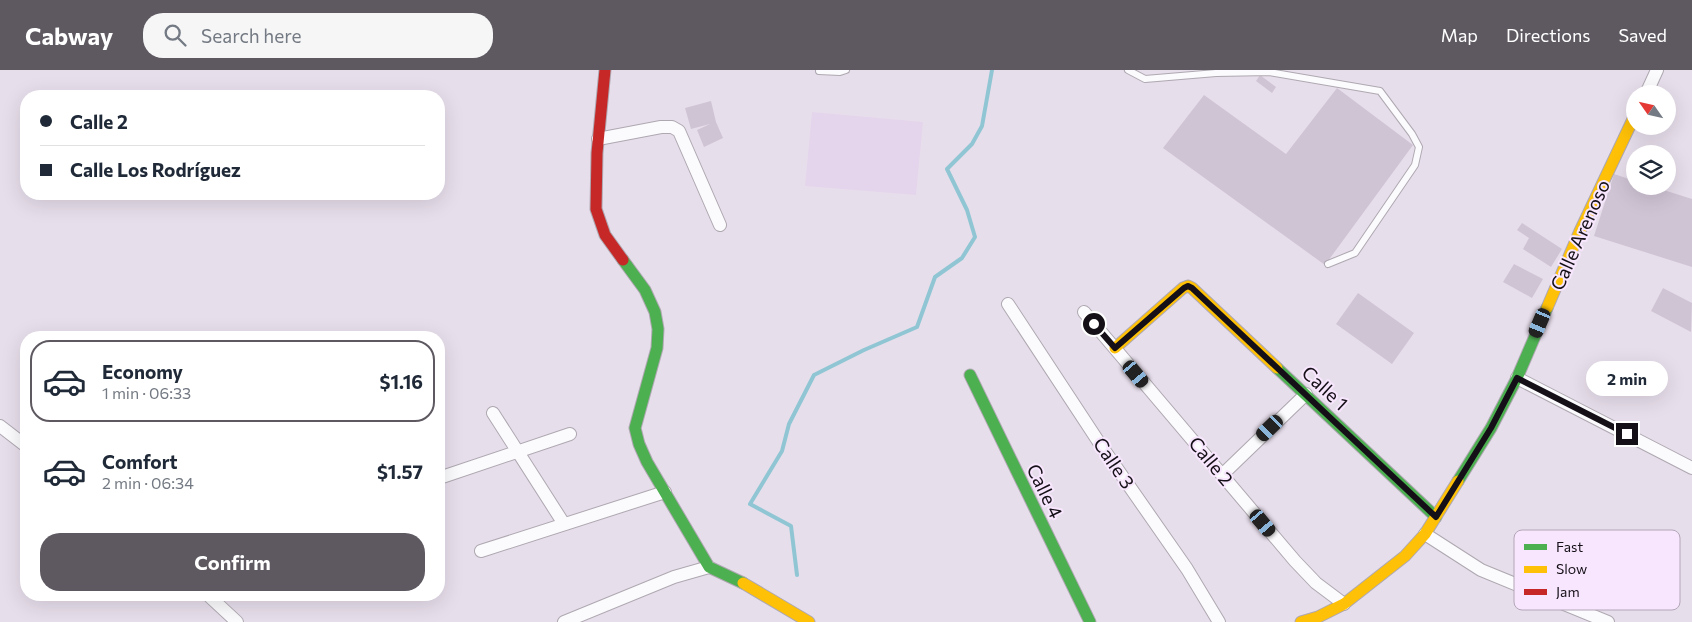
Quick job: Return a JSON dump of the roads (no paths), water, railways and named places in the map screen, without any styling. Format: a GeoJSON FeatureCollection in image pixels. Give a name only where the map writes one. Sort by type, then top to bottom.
{"type":"FeatureCollection","features":[{"type":"Feature","properties":{"kind":"street"},"geometry":{"type":"LineString","coordinates":[[605,70],[598,139],[596,208],[605,235],[645,290],[655,312],[658,329],[657,348],[635,428],[638,444],[646,462],[666,492],[709,567],[747,585],[809,622]]}},
{"type":"Feature","properties":{"kind":"street"},"geometry":{"type":"LineString","coordinates":[[1650,85],[1658,70]]}},
{"type":"Feature","properties":{"kind":"street"},"geometry":{"type":"LineString","coordinates":[[598,139],[661,127],[672,127],[679,131],[720,225]]}},
{"type":"Feature","properties":{"kind":"street","name":"Calle Arenoso"},"geometry":{"type":"LineString","coordinates":[[1301,622],[1318,617],[1344,604],[1405,556],[1425,534],[1491,428],[1517,378],[1580,231],[1626,134]]}},
{"type":"Feature","properties":{"kind":"street","name":"Calle 1"},"geometry":{"type":"LineString","coordinates":[[1115,348],[1184,288],[1188,286],[1192,288],[1436,517]]}},
{"type":"Feature","properties":{"kind":"street","name":"Calle 3"},"geometry":{"type":"LineString","coordinates":[[1008,304],[1102,447],[1187,569],[1219,622]]}},
{"type":"Feature","properties":{"kind":"street","name":"Calle 2"},"geometry":{"type":"LineString","coordinates":[[1084,312],[1295,561],[1316,583],[1344,604]]}},
{"type":"Feature","properties":{"kind":"street","name":"Calle 4"},"geometry":{"type":"LineString","coordinates":[[970,376],[1090,622]]}},
{"type":"Feature","properties":{"kind":"street"},"geometry":{"type":"LineString","coordinates":[[1517,378],[1692,468]]}},
{"type":"Feature","properties":{"kind":"street"},"geometry":{"type":"LineString","coordinates":[[1222,475],[1306,394]]}},
{"type":"Feature","properties":{"kind":"street"},"geometry":{"type":"LineString","coordinates":[[492,413],[564,524]]}},
{"type":"Feature","properties":{"kind":"street"},"geometry":{"type":"LineString","coordinates":[[0,426],[20,441]]}},
{"type":"Feature","properties":{"kind":"street"},"geometry":{"type":"LineString","coordinates":[[445,476],[570,434]]}},
{"type":"Feature","properties":{"kind":"street"},"geometry":{"type":"LineString","coordinates":[[481,551],[666,492]]}},
{"type":"Feature","properties":{"kind":"street"},"geometry":{"type":"LineString","coordinates":[[1425,534],[1481,570],[1514,584]]}},
{"type":"Feature","properties":{"kind":"street"},"geometry":{"type":"LineString","coordinates":[[564,622],[674,577],[709,567]]}},
{"type":"Feature","properties":{"kind":"street"},"geometry":{"type":"LineString","coordinates":[[214,601],[237,622]]}},
{"type":"Feature","properties":{"kind":"street"},"geometry":{"type":"LineString","coordinates":[[1579,610],[1608,622]]}},
{"type":"Feature","properties":{"kind":"lane"},"geometry":{"type":"LineString","coordinates":[[819,71],[840,72],[846,70]]}},
{"type":"Feature","properties":{"kind":"lane"},"geometry":{"type":"LineString","coordinates":[[1128,70],[1145,79],[1216,73],[1269,72],[1380,92],[1412,134],[1419,147],[1415,165],[1356,253],[1328,264]]}},
{"type":"Feature","properties":{"kind":"waterway"},"geometry":{"type":"LineString","coordinates":[[797,575],[791,526],[750,504],[782,451],[789,424],[814,375],[864,350],[917,327],[935,277],[962,258],[975,237],[967,210],[947,169],[972,144],[982,126],[992,70]]}}]}
